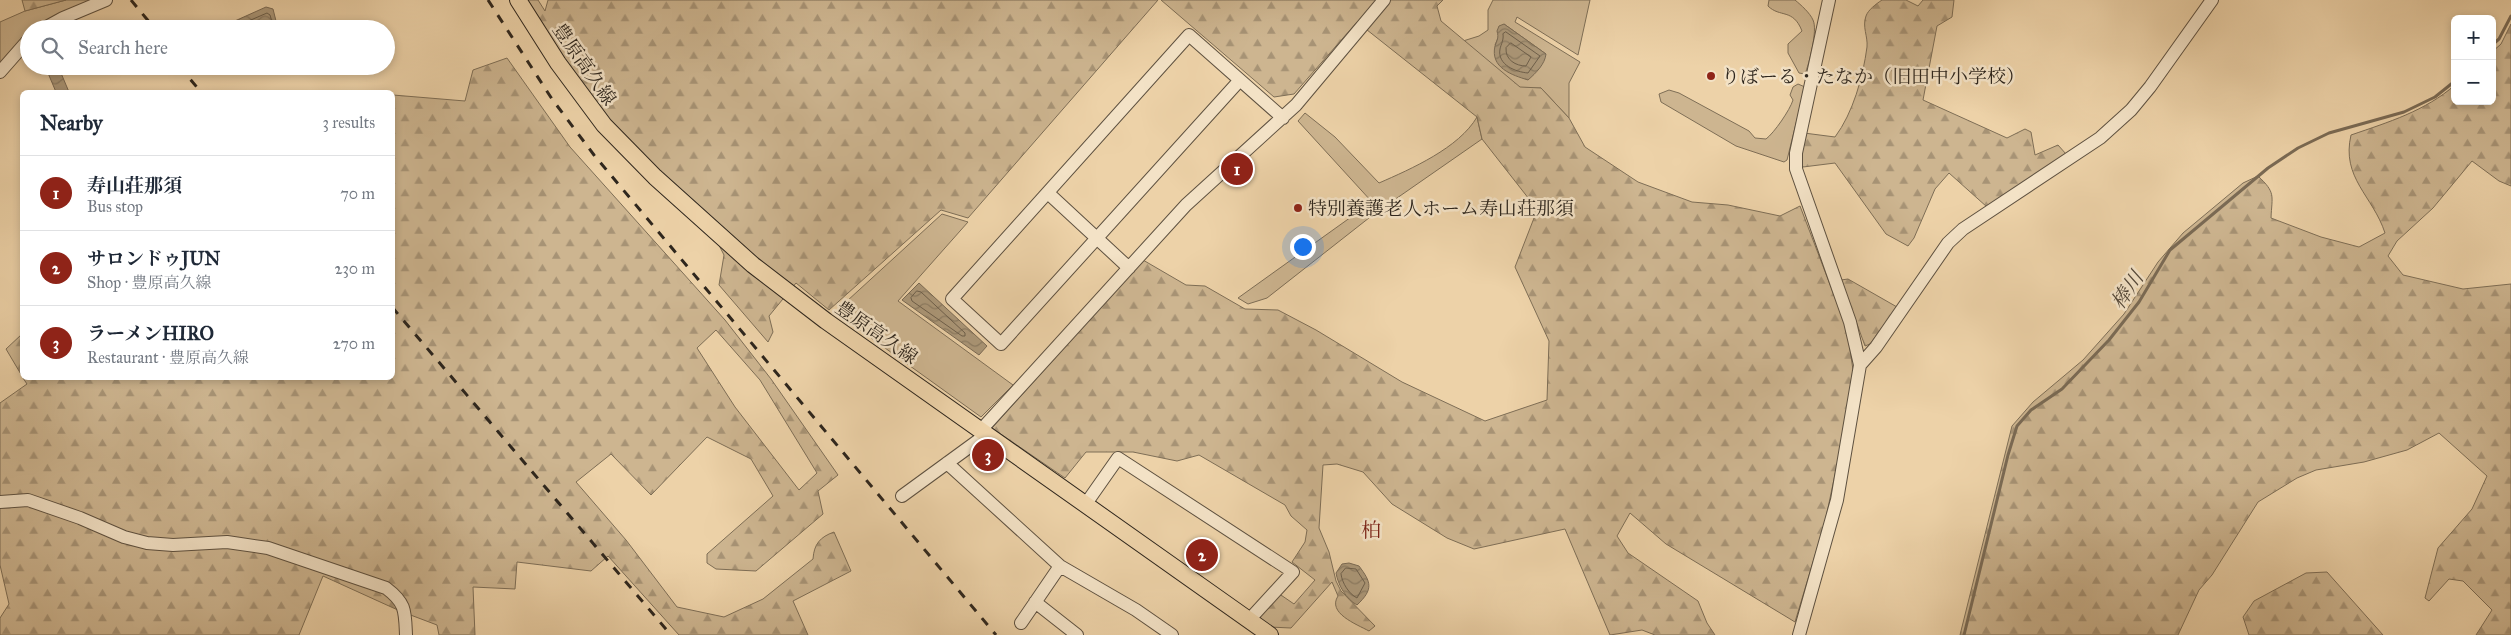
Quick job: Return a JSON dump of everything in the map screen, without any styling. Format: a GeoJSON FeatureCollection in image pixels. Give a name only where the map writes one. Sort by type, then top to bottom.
{"type":"FeatureCollection","features":[{"type":"Feature","properties":{"kind":"main road","name":"豊原高久線"},"geometry":{"type":"LineString","coordinates":[[518,0],[558,63],[604,125],[655,177],[704,222],[785,291],[1270,635]]}},
{"type":"Feature","properties":{"kind":"street"},"geometry":{"type":"LineString","coordinates":[[59,20],[106,0]]}},
{"type":"Feature","properties":{"kind":"street"},"geometry":{"type":"LineString","coordinates":[[902,496],[947,463],[984,432],[1193,198],[1282,118],[1384,0]]}},
{"type":"Feature","properties":{"kind":"street"},"geometry":{"type":"LineString","coordinates":[[1799,635],[1837,500],[1860,365],[1850,322],[1796,169],[1796,153],[1829,0]]}},
{"type":"Feature","properties":{"kind":"street"},"geometry":{"type":"LineString","coordinates":[[1860,365],[1876,347],[1948,243],[1963,230],[2100,138],[2125,116],[2150,87],[2212,0]]}},
{"type":"Feature","properties":{"kind":"street"},"geometry":{"type":"LineString","coordinates":[[1240,80],[1001,344],[952,299],[1189,35],[1240,80],[1282,118]]}},
{"type":"Feature","properties":{"kind":"street"},"geometry":{"type":"LineString","coordinates":[[0,72],[20,49]]}},
{"type":"Feature","properties":{"kind":"street"},"geometry":{"type":"LineString","coordinates":[[1048,193],[1129,268]]}},
{"type":"Feature","properties":{"kind":"street"},"geometry":{"type":"LineString","coordinates":[[1085,505],[1118,458],[1293,572],[1249,620]]}},
{"type":"Feature","properties":{"kind":"street"},"geometry":{"type":"LineString","coordinates":[[947,463],[1060,566],[1136,610],[1172,635]]}},
{"type":"Feature","properties":{"kind":"street"},"geometry":{"type":"LineString","coordinates":[[0,502],[28,500],[80,518],[124,537],[147,543],[173,545],[227,542],[268,548],[386,588],[400,599],[405,616],[406,635]]}},
{"type":"Feature","properties":{"kind":"street"},"geometry":{"type":"LineString","coordinates":[[1021,622],[1060,566]]}},
{"type":"Feature","properties":{"kind":"street"},"geometry":{"type":"LineString","coordinates":[[1035,602],[1077,635]]}},
{"type":"Feature","properties":{"kind":"green space"},"geometry":{"type":"Polygon","coordinates":[[[22,0],[66,0],[25,11],[22,0]]]}},
{"type":"Feature","properties":{"kind":"green space"},"geometry":{"type":"Polygon","coordinates":[[[66,0],[97,0],[56,20],[20,20],[20,45],[0,66],[0,22],[25,11],[66,0]]]}},
{"type":"Feature","properties":{"kind":"green space"},"geometry":{"type":"Polygon","coordinates":[[[525,0],[538,0],[545,11],[548,0],[1158,0],[968,218],[941,210],[829,310],[796,283],[769,316],[773,332],[768,342],[719,285],[724,255],[703,214],[609,122],[563,61],[525,0]]]}},
{"type":"Feature","properties":{"kind":"green space"},"geometry":{"type":"Polygon","coordinates":[[[1161,0],[1443,0],[1437,6],[1441,21],[1520,87],[1541,88],[1569,118],[1585,147],[1638,182],[1692,202],[1728,205],[1780,216],[1800,206],[1847,329],[1853,370],[1841,446],[1825,522],[1795,622],[1666,544],[1630,513],[1617,536],[1628,553],[1698,601],[1707,623],[1715,635],[1655,635],[1642,630],[1610,635],[1565,529],[1474,549],[1447,538],[1392,504],[1363,472],[1337,464],[1323,465],[1319,528],[1329,552],[1336,581],[1341,591],[1375,626],[1369,631],[1340,613],[1336,608],[1338,596],[1332,582],[1291,628],[1269,627],[1256,619],[1278,593],[1294,604],[1315,580],[1292,562],[1305,542],[1307,530],[1291,516],[1285,505],[1199,455],[1177,461],[1133,452],[1086,452],[1065,478],[992,428],[1143,260],[1186,285],[1205,286],[1245,309],[1278,310],[1316,330],[1402,382],[1485,421],[1547,400],[1549,341],[1515,267],[1534,218],[1529,199],[1482,139],[1477,117],[1357,22],[1294,94],[1274,97],[1161,0]]]}},
{"type":"Feature","properties":{"kind":"green space"},"geometry":{"type":"Polygon","coordinates":[[[1493,0],[1590,0],[1578,55],[1517,17],[1515,22],[1580,62],[1569,83],[1569,118],[1541,88],[1520,88],[1463,41],[1479,36],[1488,30],[1488,10],[1493,0]],[[1504,24],[1495,45],[1546,54],[1504,24]]]}},
{"type":"Feature","properties":{"kind":"green space"},"geometry":{"type":"Polygon","coordinates":[[[1769,0],[1795,0],[1808,12],[1813,20],[1814,39],[1805,74],[1799,73],[1788,53],[1788,44],[1802,31],[1795,19],[1777,12],[1768,6],[1769,0]]]}},
{"type":"Feature","properties":{"kind":"green space"},"geometry":{"type":"Polygon","coordinates":[[[1882,0],[1906,0],[1918,6],[1923,0],[1954,0],[1952,17],[1937,26],[1923,100],[2007,138],[2025,129],[2031,132],[2035,155],[2058,145],[2066,154],[1987,207],[1949,173],[1935,189],[1914,238],[1908,246],[1886,234],[1835,163],[1803,167],[1799,156],[1804,133],[1835,137],[1847,117],[1860,82],[1865,58],[1867,47],[1866,16],[1870,9],[1882,0]]]}},
{"type":"Feature","properties":{"kind":"green space"},"geometry":{"type":"Polygon","coordinates":[[[2511,24],[2511,186],[2499,181],[2472,161],[2433,208],[2397,241],[2388,256],[2403,275],[2463,289],[2511,284],[2511,635],[2476,635],[2492,610],[2463,581],[2449,579],[2429,601],[2425,598],[2438,548],[2472,509],[2487,476],[2439,433],[2407,450],[2364,462],[2316,470],[2297,478],[2258,502],[2212,575],[2199,590],[2178,635],[1960,635],[2012,426],[2033,402],[2083,360],[2124,314],[2158,262],[2183,233],[2243,183],[2258,176],[2268,187],[2272,195],[2271,218],[2321,237],[2359,247],[2385,233],[2380,220],[2354,175],[2350,163],[2349,150],[2351,135],[2419,109],[2451,88],[2451,105],[2496,105],[2496,48],[2501,44],[2511,24]]]}},
{"type":"Feature","properties":{"kind":"green space"},"geometry":{"type":"Polygon","coordinates":[[[507,58],[570,147],[725,320],[771,379],[838,475],[818,491],[823,514],[756,571],[716,569],[707,563],[707,554],[773,496],[751,459],[707,437],[651,495],[611,454],[576,482],[626,540],[677,607],[724,617],[763,599],[813,559],[816,545],[825,536],[834,532],[851,571],[793,601],[808,635],[679,635],[608,556],[591,571],[517,562],[515,589],[473,587],[475,635],[439,635],[437,625],[400,611],[323,576],[299,635],[0,635],[0,618],[9,604],[0,565],[0,403],[27,384],[24,380],[395,380],[395,95],[465,101],[473,70],[507,58]],[[716,330],[697,348],[735,407],[799,490],[817,473],[760,380],[716,330]]]}},
{"type":"Feature","properties":{"kind":"green space"},"geometry":{"type":"Polygon","coordinates":[[[1798,84],[1805,87],[1787,160],[1784,162],[1736,146],[1661,102],[1659,94],[1669,90],[1679,93],[1749,131],[1755,138],[1766,139],[1789,109],[1793,100],[1790,95],[1793,87],[1798,84]]]}},
{"type":"Feature","properties":{"kind":"green space"},"geometry":{"type":"Polygon","coordinates":[[[1305,113],[1335,137],[1379,183],[1447,148],[1469,128],[1477,117],[1482,139],[1374,214],[1267,298],[1248,304],[1238,298],[1372,202],[1298,121],[1305,113]]]}},
{"type":"Feature","properties":{"kind":"green space"},"geometry":{"type":"Polygon","coordinates":[[[942,214],[968,222],[898,301],[1013,385],[981,417],[835,312],[942,214]]]}},
{"type":"Feature","properties":{"kind":"green space"},"geometry":{"type":"Polygon","coordinates":[[[1848,279],[1897,307],[1870,344],[1865,346],[1841,280],[1848,279]]]}},
{"type":"Feature","properties":{"kind":"green space"},"geometry":{"type":"Polygon","coordinates":[[[20,336],[20,373],[6,349],[20,336]]]}},
{"type":"Feature","properties":{"kind":"green space"},"geometry":{"type":"Polygon","coordinates":[[[2327,572],[2383,635],[2249,635],[2243,617],[2254,601],[2306,573],[2327,572]]]}},
{"type":"Feature","properties":{"kind":"water"},"geometry":{"type":"Polygon","coordinates":[[[266,7],[273,9],[276,20],[237,20],[266,7]]]}},
{"type":"Feature","properties":{"kind":"water"},"geometry":{"type":"Polygon","coordinates":[[[1504,24],[1546,54],[1542,65],[1528,80],[1509,73],[1496,60],[1494,54],[1498,37],[1497,31],[1499,26],[1504,24]]]}},
{"type":"Feature","properties":{"kind":"water"},"geometry":{"type":"Polygon","coordinates":[[[49,75],[62,75],[68,90],[55,90],[49,75]]]}},
{"type":"Feature","properties":{"kind":"water"},"geometry":{"type":"Polygon","coordinates":[[[919,283],[987,346],[979,355],[902,300],[919,283]]]}},
{"type":"Feature","properties":{"kind":"water"},"geometry":{"type":"Polygon","coordinates":[[[1349,563],[1359,566],[1369,586],[1366,594],[1357,605],[1343,591],[1336,573],[1342,564],[1349,563]]]}},
{"type":"Feature","properties":{"kind":"waterway","name":"棒川"},"geometry":{"type":"LineString","coordinates":[[2496,42],[2511,16]]}},
{"type":"Feature","properties":{"kind":"waterway","name":"棒川"},"geometry":{"type":"LineString","coordinates":[[1964,635],[2008,455],[2017,426],[2031,410],[2062,389],[2109,340],[2139,302],[2170,250],[2268,168],[2298,148],[2329,133],[2404,112],[2435,97],[2451,84]]}},
{"type":"Feature","properties":{"kind":"railway"},"geometry":{"type":"LineString","coordinates":[[131,0],[148,20]]}},
{"type":"Feature","properties":{"kind":"railway"},"geometry":{"type":"LineString","coordinates":[[488,0],[552,99],[594,155],[996,635]]}},
{"type":"Feature","properties":{"kind":"railway"},"geometry":{"type":"LineString","coordinates":[[187,75],[199,90]]}},
{"type":"Feature","properties":{"kind":"railway"},"geometry":{"type":"LineString","coordinates":[[395,311],[671,635]]}},
{"type":"Feature","properties":{"kind":"place","name":"りぼーる・たなか（旧田中小学校）"},"geometry":{"type":"Point","coordinates":[1711,76]}},
{"type":"Feature","properties":{"kind":"place","name":"寿山荘那須"},"geometry":{"type":"Point","coordinates":[1237,169]}},
{"type":"Feature","properties":{"kind":"place","name":"特別養護老人ホーム寿山荘那須"},"geometry":{"type":"Point","coordinates":[1298,208]}},
{"type":"Feature","properties":{"kind":"place","name":"ラーメンHIRO"},"geometry":{"type":"Point","coordinates":[988,455]}},
{"type":"Feature","properties":{"kind":"place","name":"サロンドゥJUN"},"geometry":{"type":"Point","coordinates":[1202,555]}},
{"type":"Feature","properties":{"kind":"district","name":"柏"},"geometry":{"type":"Point","coordinates":[1371,530]}}]}
